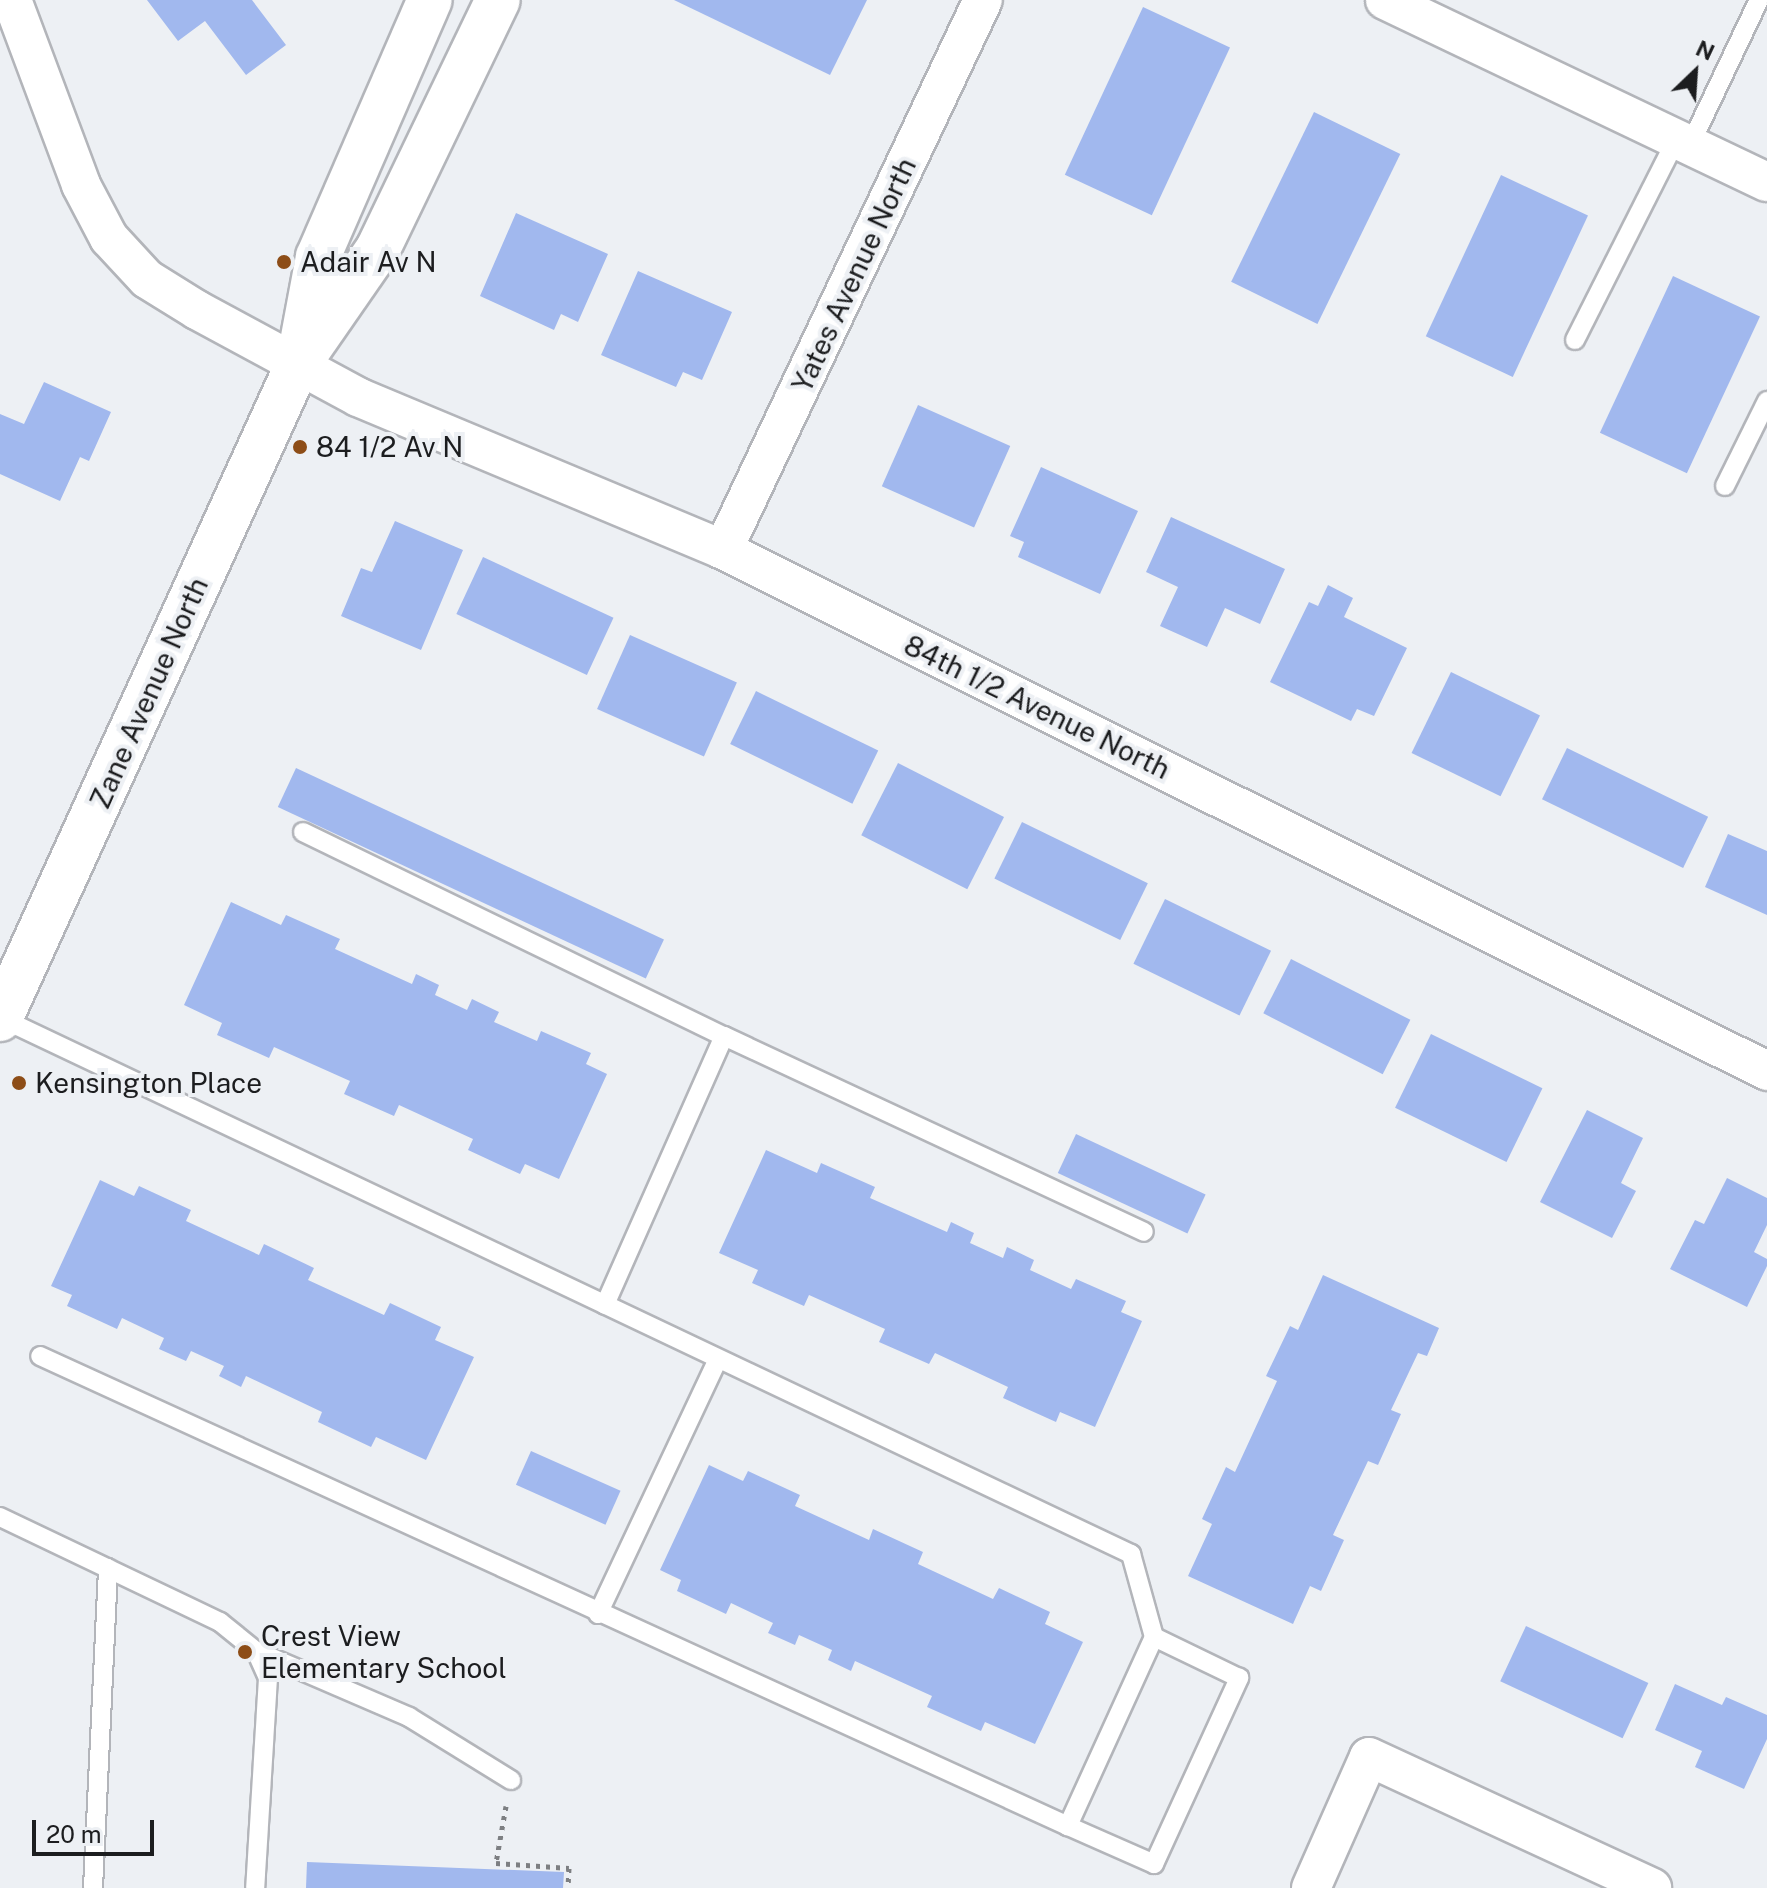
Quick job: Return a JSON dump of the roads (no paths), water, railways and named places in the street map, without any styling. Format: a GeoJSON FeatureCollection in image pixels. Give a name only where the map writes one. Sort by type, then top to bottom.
{"type":"FeatureCollection","features":[{"type":"Feature","properties":{"kind":"main road","name":"Zane Avenue North"},"geometry":{"type":"LineString","coordinates":[[297,366],[318,257],[430,0]]}},
{"type":"Feature","properties":{"kind":"main road","name":"Zane Avenue North"},"geometry":{"type":"LineString","coordinates":[[0,1018],[297,366],[378,249],[498,0]]}},
{"type":"Feature","properties":{"kind":"street","name":"84th 1/2 Avenue North"},"geometry":{"type":"LineString","coordinates":[[12,0],[81,185],[109,238],[147,279],[297,366],[358,397],[723,550],[1767,1071]]}},
{"type":"Feature","properties":{"kind":"street","name":"Yates Avenue North"},"geometry":{"type":"LineString","coordinates":[[723,550],[983,0]]}},
{"type":"Feature","properties":{"kind":"street"},"geometry":{"type":"LineString","coordinates":[[1385,0],[1685,139],[1767,182]]}},
{"type":"Feature","properties":{"kind":"street"},"geometry":{"type":"LineString","coordinates":[[1311,1888],[1369,1757],[1652,1888]]}},
{"type":"Feature","properties":{"kind":"lane"},"geometry":{"type":"LineString","coordinates":[[1575,340],[1759,0]]}},
{"type":"Feature","properties":{"kind":"lane"},"geometry":{"type":"LineString","coordinates":[[1725,486],[1767,401]]}},
{"type":"Feature","properties":{"kind":"lane"},"geometry":{"type":"LineString","coordinates":[[303,832],[724,1036],[1144,1232]]}},
{"type":"Feature","properties":{"kind":"lane"},"geometry":{"type":"LineString","coordinates":[[0,1018],[1131,1554],[1154,1637],[1068,1826]]}},
{"type":"Feature","properties":{"kind":"lane"},"geometry":{"type":"LineString","coordinates":[[605,1305],[724,1036]]}},
{"type":"Feature","properties":{"kind":"lane"},"geometry":{"type":"LineString","coordinates":[[40,1356],[598,1614],[1154,1864],[1239,1678],[1154,1637]]}},
{"type":"Feature","properties":{"kind":"lane"},"geometry":{"type":"LineString","coordinates":[[598,1614],[718,1359]]}},
{"type":"Feature","properties":{"kind":"lane"},"geometry":{"type":"LineString","coordinates":[[0,1517],[220,1622],[256,1651],[409,1717],[511,1780]]}},
{"type":"Feature","properties":{"kind":"lane"},"geometry":{"type":"LineString","coordinates":[[93,1888],[108,1568]]}},
{"type":"Feature","properties":{"kind":"lane"},"geometry":{"type":"LineString","coordinates":[[255,1888],[268,1678],[256,1651]]}},
{"type":"Feature","properties":{"kind":"place","name":"Adair Av N"},"geometry":{"type":"Point","coordinates":[284,262]}},
{"type":"Feature","properties":{"kind":"place","name":"84 1/2 Av N"},"geometry":{"type":"Point","coordinates":[300,447]}},
{"type":"Feature","properties":{"kind":"place","name":"Kensington Place"},"geometry":{"type":"Point","coordinates":[19,1083]}},
{"type":"Feature","properties":{"kind":"place","name":"Crest View Elementary School"},"geometry":{"type":"Point","coordinates":[245,1652]}}]}
